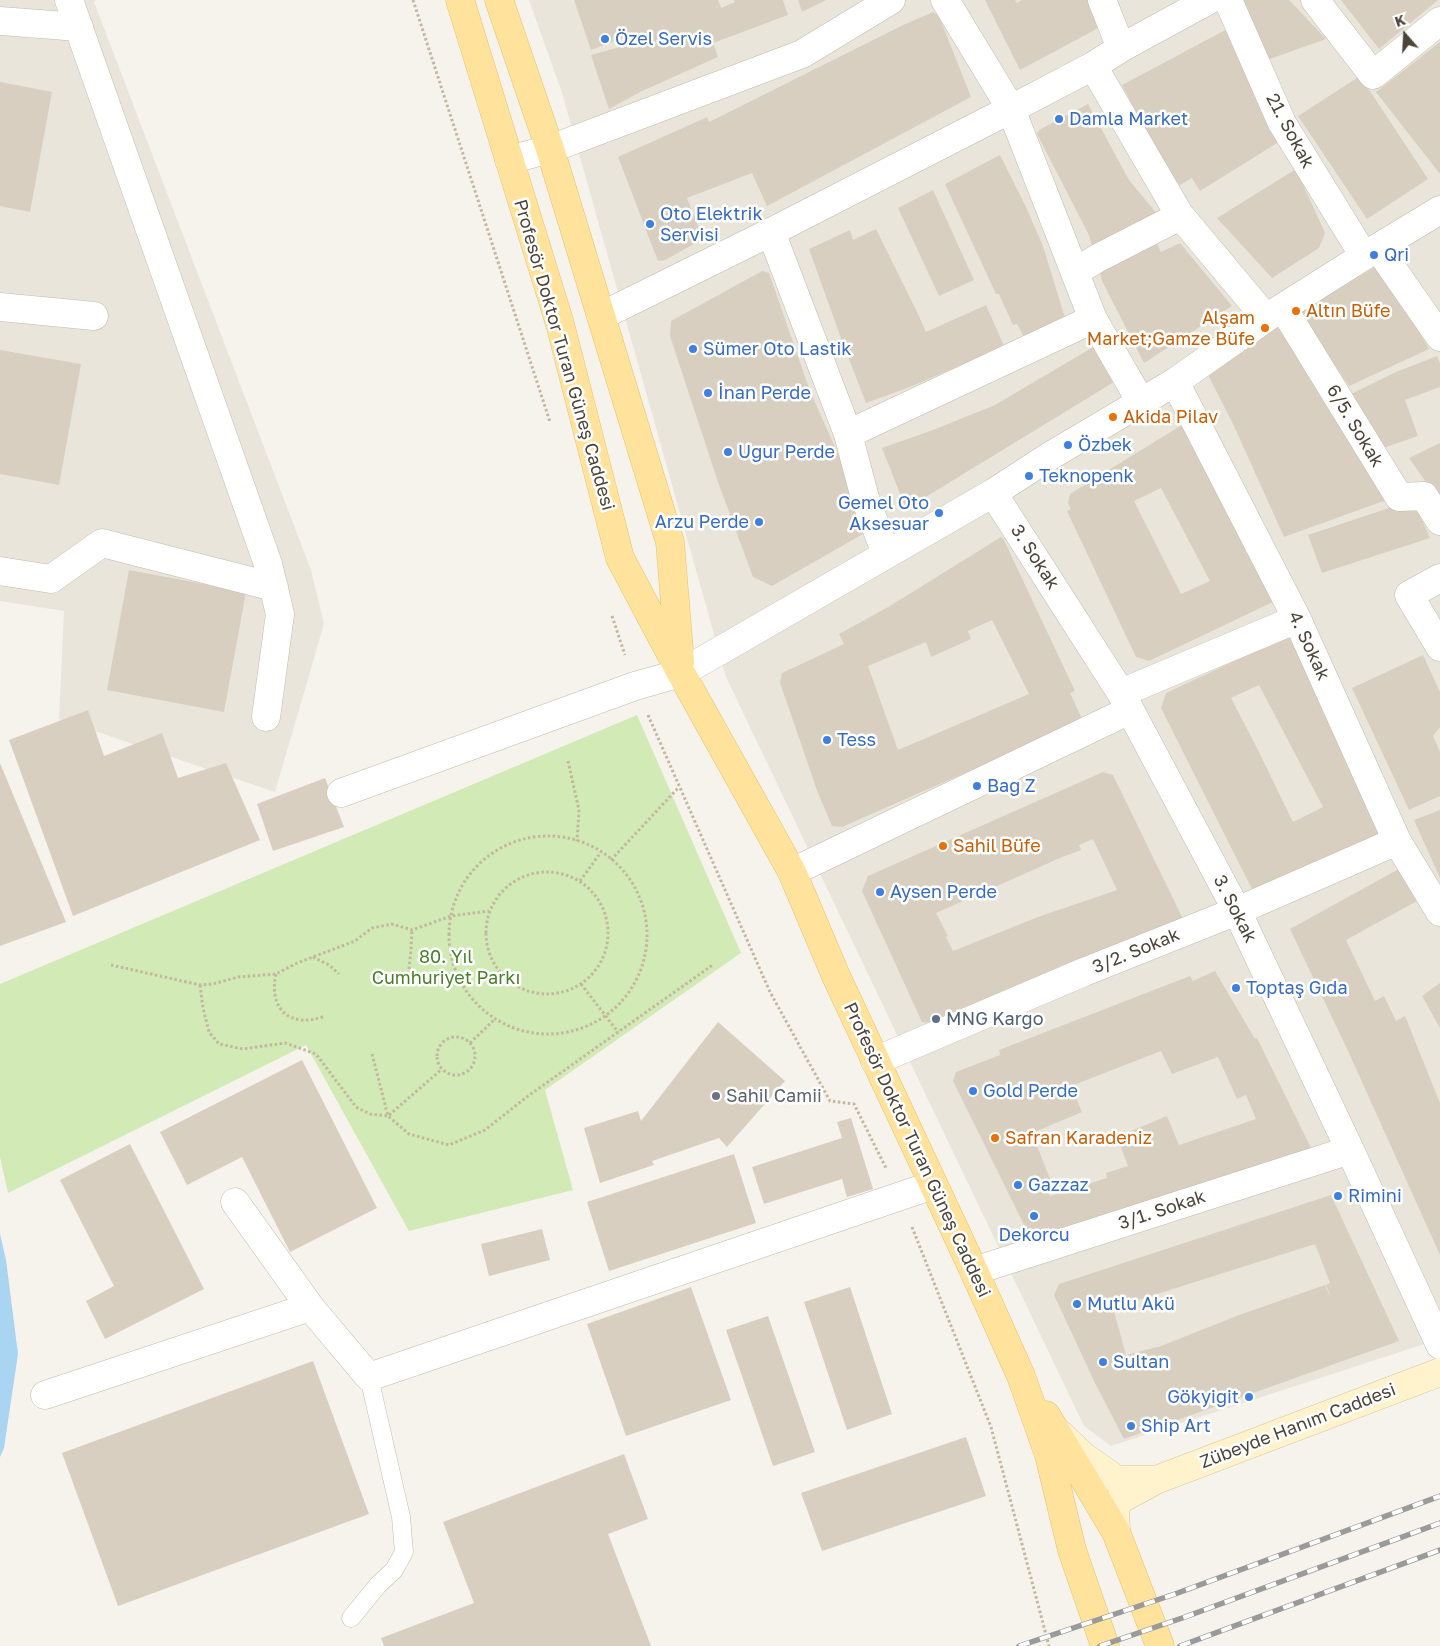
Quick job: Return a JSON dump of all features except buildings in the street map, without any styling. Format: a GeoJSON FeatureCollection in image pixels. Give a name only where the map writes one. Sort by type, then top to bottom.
{"type":"FeatureCollection","features":[{"type":"Feature","properties":{"kind":"main road","name":"Profesör Doktor Turan Güneş Caddesi"},"geometry":{"type":"LineString","coordinates":[[460,0],[560,324],[620,558],[681,673],[792,872],[836,976],[974,1271],[1020,1376],[1049,1455],[1072,1550],[1105,1646]]}},
{"type":"Feature","properties":{"kind":"main road","name":"Profesör Doktor Turan Güneş Caddesi"},"geometry":{"type":"LineString","coordinates":[[499,0],[550,149],[670,542],[681,673]]}},
{"type":"Feature","properties":{"kind":"main road","name":"Zübeyde Hanım Caddesi"},"geometry":{"type":"LineString","coordinates":[[1156,1480],[1440,1372]]}},
{"type":"Feature","properties":{"kind":"main road"},"geometry":{"type":"LineString","coordinates":[[1020,1376],[1058,1431],[1116,1532],[1160,1646]]}},
{"type":"Feature","properties":{"kind":"main road"},"geometry":{"type":"LineString","coordinates":[[1058,1431],[1083,1456],[1117,1480],[1156,1480]]}},
{"type":"Feature","properties":{"kind":"main road"},"geometry":{"type":"LineString","coordinates":[[1116,1532],[1115,1508],[1121,1499],[1156,1480]]}},
{"type":"Feature","properties":{"kind":"street"},"geometry":{"type":"LineString","coordinates":[[69,0],[268,564],[280,614],[266,717]]}},
{"type":"Feature","properties":{"kind":"street"},"geometry":{"type":"LineString","coordinates":[[509,160],[550,149],[802,54],[891,0]]}},
{"type":"Feature","properties":{"kind":"street"},"geometry":{"type":"LineString","coordinates":[[945,0],[1011,109],[1093,319],[1141,402]]}},
{"type":"Feature","properties":{"kind":"street"},"geometry":{"type":"LineString","coordinates":[[1102,0],[1120,48]]}},
{"type":"Feature","properties":{"kind":"street"},"geometry":{"type":"LineString","coordinates":[[601,316],[772,232],[1011,109],[1093,66],[1120,48],[1209,0]]}},
{"type":"Feature","properties":{"kind":"street","name":"21. Sokak"},"geometry":{"type":"LineString","coordinates":[[1228,0],[1282,123],[1371,252],[1440,336]]}},
{"type":"Feature","properties":{"kind":"street"},"geometry":{"type":"LineString","coordinates":[[1315,0],[1372,75],[1440,21]]}},
{"type":"Feature","properties":{"kind":"street"},"geometry":{"type":"LineString","coordinates":[[0,21],[79,27]]}},
{"type":"Feature","properties":{"kind":"street"},"geometry":{"type":"LineString","coordinates":[[1093,66],[1180,216],[1274,313]]}},
{"type":"Feature","properties":{"kind":"street"},"geometry":{"type":"LineString","coordinates":[[341,793],[635,686],[681,673],[993,493],[1050,456],[1175,382],[1274,313],[1440,210]]}},
{"type":"Feature","properties":{"kind":"street"},"geometry":{"type":"LineString","coordinates":[[1075,272],[1098,258],[1180,216]]}},
{"type":"Feature","properties":{"kind":"street"},"geometry":{"type":"LineString","coordinates":[[772,232],[848,434],[864,498],[886,554]]}},
{"type":"Feature","properties":{"kind":"street"},"geometry":{"type":"LineString","coordinates":[[0,307],[94,316]]}},
{"type":"Feature","properties":{"kind":"street","name":"6/5. Sokak"},"geometry":{"type":"LineString","coordinates":[[1274,313],[1398,498],[1424,496],[1440,521]]}},
{"type":"Feature","properties":{"kind":"street"},"geometry":{"type":"LineString","coordinates":[[848,434],[1093,319]]}},
{"type":"Feature","properties":{"kind":"street","name":"4. Sokak"},"geometry":{"type":"LineString","coordinates":[[1175,382],[1297,619],[1397,841],[1440,912]]}},
{"type":"Feature","properties":{"kind":"street","name":"3. Sokak"},"geometry":{"type":"LineString","coordinates":[[993,493],[1126,702],[1237,911],[1440,1345]]}},
{"type":"Feature","properties":{"kind":"street"},"geometry":{"type":"LineString","coordinates":[[0,571],[50,579],[102,542],[274,586]]}},
{"type":"Feature","properties":{"kind":"street"},"geometry":{"type":"LineString","coordinates":[[1440,578],[1409,595],[1440,647]]}},
{"type":"Feature","properties":{"kind":"street"},"geometry":{"type":"LineString","coordinates":[[792,872],[1126,702],[1297,619]]}},
{"type":"Feature","properties":{"kind":"street","name":"3/2. Sokak"},"geometry":{"type":"LineString","coordinates":[[876,1060],[1084,972],[1237,911],[1397,841]]}},
{"type":"Feature","properties":{"kind":"street","name":"3/1. Sokak"},"geometry":{"type":"LineString","coordinates":[[974,1271],[1350,1150]]}},
{"type":"Feature","properties":{"kind":"street"},"geometry":{"type":"LineString","coordinates":[[235,1202],[310,1307],[369,1377],[932,1184]]}},
{"type":"Feature","properties":{"kind":"street"},"geometry":{"type":"LineString","coordinates":[[45,1395],[310,1307]]}},
{"type":"Feature","properties":{"kind":"lane"},"geometry":{"type":"LineString","coordinates":[[351,1618],[378,1585],[394,1570],[404,1552],[401,1517],[369,1377]]}},
{"type":"Feature","properties":{"kind":"path"},"geometry":{"type":"LineString","coordinates":[[568,762],[578,810],[577,841]]}},
{"type":"Feature","properties":{"kind":"path"},"geometry":{"type":"LineString","coordinates":[[611,860],[679,787]]}},
{"type":"Feature","properties":{"kind":"path"},"geometry":{"type":"LineString","coordinates":[[562,837],[577,841],[593,847],[620,867],[639,894],[647,925],[645,958],[632,988],[610,1013],[605,1016],[582,1029],[549,1035],[517,1031],[488,1016],[465,992],[451,962],[448,930],[455,898],[472,870],[498,849],[529,838],[562,837]]}},
{"type":"Feature","properties":{"kind":"path"},"geometry":{"type":"LineString","coordinates":[[580,882],[601,852]]}},
{"type":"Feature","properties":{"kind":"path"},"geometry":{"type":"LineString","coordinates":[[534,872],[554,872],[574,877],[591,888],[603,905],[609,925],[608,944],[601,964],[588,979],[571,990],[551,995],[530,992],[512,984],[497,970],[488,952],[485,931],[489,911],[499,894],[515,880],[534,872]]}},
{"type":"Feature","properties":{"kind":"path"},"geometry":{"type":"LineString","coordinates":[[111,965],[200,984],[213,984],[238,977],[276,974],[297,963],[355,941],[372,928],[392,924],[412,930],[451,916],[489,911]]}},
{"type":"Feature","properties":{"kind":"path"},"geometry":{"type":"LineString","coordinates":[[408,979],[412,930]]}},
{"type":"Feature","properties":{"kind":"path"},"geometry":{"type":"LineString","coordinates":[[314,957],[329,965],[339,974]]}},
{"type":"Feature","properties":{"kind":"path"},"geometry":{"type":"LineString","coordinates":[[200,984],[209,1032],[219,1044],[243,1049],[285,1043],[316,1054],[356,1107],[370,1114],[388,1116],[409,1134],[449,1145],[485,1130],[528,1096],[714,964]]}},
{"type":"Feature","properties":{"kind":"path"},"geometry":{"type":"LineString","coordinates":[[276,974],[273,988],[276,1004],[287,1015],[300,1021],[313,1020],[325,1016]]}},
{"type":"Feature","properties":{"kind":"path"},"geometry":{"type":"LineString","coordinates":[[580,984],[618,1032]]}},
{"type":"Feature","properties":{"kind":"path"},"geometry":{"type":"LineString","coordinates":[[470,1042],[495,1019]]}},
{"type":"Feature","properties":{"kind":"path"},"geometry":{"type":"LineString","coordinates":[[459,1037],[470,1042],[475,1053],[475,1060],[468,1071],[456,1075],[442,1069],[437,1054],[442,1044],[447,1040],[459,1037]]}},
{"type":"Feature","properties":{"kind":"path"},"geometry":{"type":"LineString","coordinates":[[372,1054],[388,1116]]}},
{"type":"Feature","properties":{"kind":"path"},"geometry":{"type":"LineString","coordinates":[[388,1116],[442,1069]]}},
{"type":"Feature","properties":{"kind":"path"},"geometry":{"type":"LineString","coordinates":[[900,1196],[991,1427],[1049,1646]]}},
{"type":"Feature","properties":{"kind":"shaded area"},"geometry":{"type":"Polygon","coordinates":[[[0,0],[96,0],[94,2],[311,570],[324,624],[275,792],[59,719],[64,611],[0,601],[0,0]]]}},
{"type":"Feature","properties":{"kind":"shaded area"},"geometry":{"type":"Polygon","coordinates":[[[529,0],[1440,0],[1440,1339],[1111,1446],[1084,1426],[726,677],[562,93],[529,0]]]}},
{"type":"Feature","properties":{"kind":"green space","name":"80. Yıl Cumhuriyet Parkı"},"geometry":{"type":"Polygon","coordinates":[[[637,715],[741,953],[545,1090],[573,1190],[409,1231],[306,1045],[8,1193],[0,1157],[0,984],[637,715]]]}},
{"type":"Feature","properties":{"kind":"water"},"geometry":{"type":"Polygon","coordinates":[[[0,1234],[6,1260],[18,1354],[4,1448],[0,1457],[0,1234]]]}},
{"type":"Feature","properties":{"kind":"railway"},"geometry":{"type":"LineString","coordinates":[[1019,1646],[1175,1594],[1440,1496]]}},
{"type":"Feature","properties":{"kind":"railway"},"geometry":{"type":"LineString","coordinates":[[1100,1646],[1185,1617],[1440,1523]]}},
{"type":"Feature","properties":{"kind":"railway"},"geometry":{"type":"LineString","coordinates":[[1180,1646],[1440,1550]]}},
{"type":"Feature","properties":{"kind":"place","name":"Özel Servis"},"geometry":{"type":"Point","coordinates":[605,39]}},
{"type":"Feature","properties":{"kind":"place","name":"Damla Market"},"geometry":{"type":"Point","coordinates":[1059,119]}},
{"type":"Feature","properties":{"kind":"place","name":"Oto Elektrik Servisi"},"geometry":{"type":"Point","coordinates":[650,224]}},
{"type":"Feature","properties":{"kind":"place","name":"Qri"},"geometry":{"type":"Point","coordinates":[1374,255]}},
{"type":"Feature","properties":{"kind":"place","name":"Altın Büfe"},"geometry":{"type":"Point","coordinates":[1296,311]}},
{"type":"Feature","properties":{"kind":"place","name":"Alşam Market;Gamze Büfe"},"geometry":{"type":"Point","coordinates":[1265,328]}},
{"type":"Feature","properties":{"kind":"place","name":"Sümer Oto Lastik"},"geometry":{"type":"Point","coordinates":[693,349]}},
{"type":"Feature","properties":{"kind":"place","name":"İnan Perde"},"geometry":{"type":"Point","coordinates":[708,393]}},
{"type":"Feature","properties":{"kind":"place","name":"Akida Pilav"},"geometry":{"type":"Point","coordinates":[1113,417]}},
{"type":"Feature","properties":{"kind":"place","name":"Özbek"},"geometry":{"type":"Point","coordinates":[1068,445]}},
{"type":"Feature","properties":{"kind":"place","name":"Uğur Perde"},"geometry":{"type":"Point","coordinates":[728,452]}},
{"type":"Feature","properties":{"kind":"place","name":"Teknopenk"},"geometry":{"type":"Point","coordinates":[1029,476]}},
{"type":"Feature","properties":{"kind":"place","name":"Gemel Oto Aksesuar"},"geometry":{"type":"Point","coordinates":[939,513]}},
{"type":"Feature","properties":{"kind":"place","name":"Arzu Perde"},"geometry":{"type":"Point","coordinates":[759,522]}},
{"type":"Feature","properties":{"kind":"place","name":"Tess"},"geometry":{"type":"Point","coordinates":[827,740]}},
{"type":"Feature","properties":{"kind":"place","name":"Bag Z"},"geometry":{"type":"Point","coordinates":[977,786]}},
{"type":"Feature","properties":{"kind":"place","name":"Sahil Büfe"},"geometry":{"type":"Point","coordinates":[943,846]}},
{"type":"Feature","properties":{"kind":"place","name":"Aysen Perde"},"geometry":{"type":"Point","coordinates":[880,892]}},
{"type":"Feature","properties":{"kind":"place","name":"Toptaş Gıda"},"geometry":{"type":"Point","coordinates":[1236,988]}},
{"type":"Feature","properties":{"kind":"place","name":"MNG Kargo"},"geometry":{"type":"Point","coordinates":[936,1019]}},
{"type":"Feature","properties":{"kind":"place","name":"Gold Perde"},"geometry":{"type":"Point","coordinates":[973,1091]}},
{"type":"Feature","properties":{"kind":"place","name":"Sahil Camii"},"geometry":{"type":"Point","coordinates":[716,1096]}},
{"type":"Feature","properties":{"kind":"place","name":"Safran Karadeniz"},"geometry":{"type":"Point","coordinates":[995,1138]}},
{"type":"Feature","properties":{"kind":"place","name":"Gazzaz"},"geometry":{"type":"Point","coordinates":[1018,1185]}},
{"type":"Feature","properties":{"kind":"place","name":"Rimini"},"geometry":{"type":"Point","coordinates":[1338,1196]}},
{"type":"Feature","properties":{"kind":"place","name":"Dekorcu"},"geometry":{"type":"Point","coordinates":[1034,1216]}},
{"type":"Feature","properties":{"kind":"place","name":"Mutlu Akü"},"geometry":{"type":"Point","coordinates":[1077,1304]}},
{"type":"Feature","properties":{"kind":"place","name":"Sultan"},"geometry":{"type":"Point","coordinates":[1103,1362]}},
{"type":"Feature","properties":{"kind":"place","name":"Gökyiğit"},"geometry":{"type":"Point","coordinates":[1249,1397]}},
{"type":"Feature","properties":{"kind":"place","name":"Ship Art"},"geometry":{"type":"Point","coordinates":[1131,1426]}}]}
